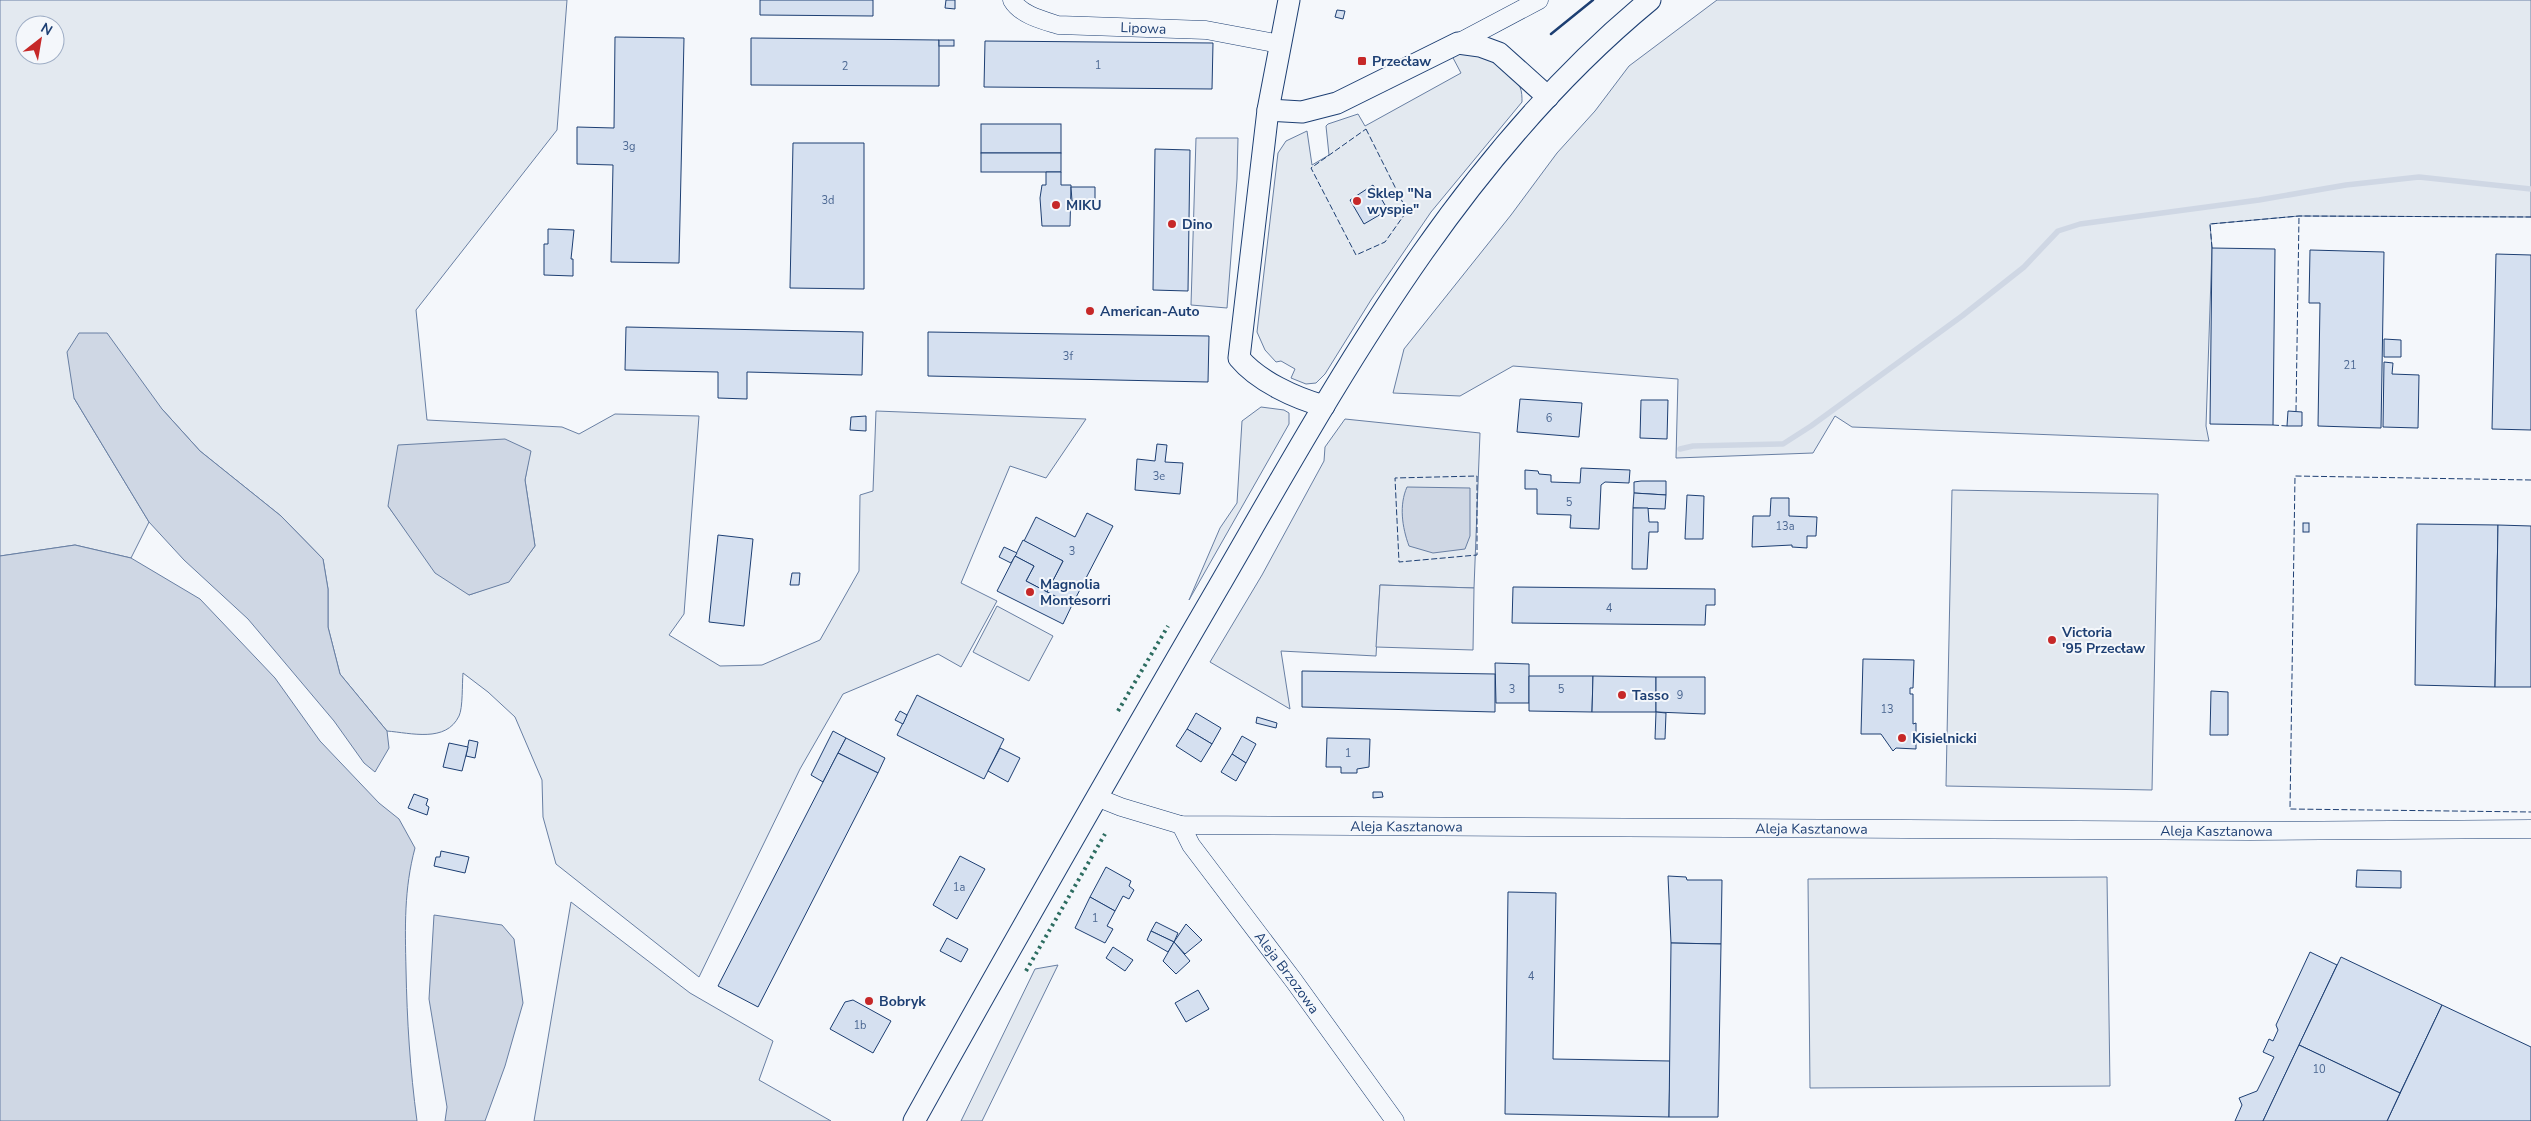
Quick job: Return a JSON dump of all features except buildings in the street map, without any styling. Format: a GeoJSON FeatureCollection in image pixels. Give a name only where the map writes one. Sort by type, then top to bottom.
{"type":"FeatureCollection","features":[{"type":"Feature","properties":{"kind":"street","name":"Lipowa"},"geometry":{"type":"LineString","coordinates":[[1012,0],[1015,6],[1035,18],[1058,25],[1206,30],[1280,44]]}},
{"type":"Feature","properties":{"kind":"street"},"geometry":{"type":"LineString","coordinates":[[1289,0],[1268,110],[1239,358],[1247,368],[1270,382],[1311,402],[1324,406]]}},
{"type":"Feature","properties":{"kind":"street"},"geometry":{"type":"LineString","coordinates":[[1268,110],[1302,112],[1337,104],[1539,0]]}},
{"type":"Feature","properties":{"kind":"street"},"geometry":{"type":"LineString","coordinates":[[914,1121],[1096,797],[1374,322],[1431,238],[1486,166],[1548,97],[1650,0]]}},
{"type":"Feature","properties":{"kind":"street"},"geometry":{"type":"LineString","coordinates":[[1458,43],[1489,48],[1510,62],[1548,97]]}},
{"type":"Feature","properties":{"kind":"street","name":"Aleja Kasztanowa"},"geometry":{"type":"LineString","coordinates":[[1096,797],[1121,807],[1181,825],[2191,831],[2531,829]]}},
{"type":"Feature","properties":{"kind":"street","name":"Aleja Brzozowa"},"geometry":{"type":"LineString","coordinates":[[1181,825],[1193,848],[1294,981],[1395,1121]]}},
{"type":"Feature","properties":{"kind":"shaded area"},"geometry":{"type":"Polygon","coordinates":[[[0,0],[567,0],[557,130],[416,310],[427,420],[562,427],[579,434],[615,414],[699,416],[684,614],[669,635],[720,666],[762,665],[820,640],[859,571],[860,495],[873,491],[876,411],[1086,419],[1046,478],[1010,466],[961,583],[997,601],[961,667],[938,654],[843,694],[800,769],[699,977],[556,864],[543,817],[542,780],[515,717],[488,692],[463,673],[462,702],[459,716],[446,730],[427,734],[387,731],[340,674],[328,627],[328,589],[323,559],[281,516],[200,451],[162,409],[74,398],[149,522],[131,558],[75,545],[0,556],[0,0]],[[530,451],[388,506],[407,532],[469,595],[509,581],[535,546],[525,480],[530,451]]]}},
{"type":"Feature","properties":{"kind":"shaded area"},"geometry":{"type":"Polygon","coordinates":[[[1717,0],[2531,0],[2531,217],[2299,216],[2210,224],[2212,248],[2206,426],[2209,441],[1852,427],[1835,416],[1813,453],[1676,458],[1678,379],[1513,366],[1460,396],[1393,393],[1404,349],[1511,215],[1557,153],[1595,111],[1629,66],[1717,0]]]}},
{"type":"Feature","properties":{"kind":"shaded area"},"geometry":{"type":"Polygon","coordinates":[[[1461,51],[1485,58],[1503,68],[1520,87],[1522,102],[1431,212],[1371,300],[1325,374],[1316,383],[1306,384],[1291,378],[1295,369],[1281,361],[1276,362],[1265,350],[1257,332],[1278,153],[1286,141],[1307,131],[1312,165],[1329,155],[1326,126],[1328,124],[1358,114],[1365,126],[1461,73],[1452,56],[1461,51]]]}},
{"type":"Feature","properties":{"kind":"shaded area"},"geometry":{"type":"Polygon","coordinates":[[[1196,138],[1238,138],[1237,179],[1227,308],[1191,305],[1196,138]]]}},
{"type":"Feature","properties":{"kind":"shaded area"},"geometry":{"type":"Polygon","coordinates":[[[79,333],[107,333],[162,409],[200,451],[281,516],[323,559],[328,589],[328,627],[340,674],[387,731],[389,748],[375,772],[364,763],[334,721],[248,619],[184,560],[149,522],[74,398],[67,352],[79,333]]]}},
{"type":"Feature","properties":{"kind":"shaded area"},"geometry":{"type":"Polygon","coordinates":[[[1261,407],[1284,410],[1289,413],[1289,424],[1189,600],[1220,528],[1237,503],[1242,421],[1261,407]]]}},
{"type":"Feature","properties":{"kind":"shaded area"},"geometry":{"type":"Polygon","coordinates":[[[1345,419],[1480,433],[1474,588],[1380,585],[1376,656],[1281,651],[1290,709],[1210,662],[1262,575],[1324,461],[1325,447],[1345,419]]]}},
{"type":"Feature","properties":{"kind":"shaded area"},"geometry":{"type":"Polygon","coordinates":[[[505,439],[531,451],[525,480],[535,546],[509,582],[469,595],[435,573],[388,506],[398,445],[505,439]]]}},
{"type":"Feature","properties":{"kind":"shaded area"},"geometry":{"type":"Polygon","coordinates":[[[1407,487],[1470,488],[1470,536],[1465,549],[1433,553],[1409,546],[1402,516],[1403,501],[1407,487]]]}},
{"type":"Feature","properties":{"kind":"shaded area","name":"Victoria '95 Przecław"},"geometry":{"type":"Polygon","coordinates":[[[1952,490],[2158,494],[2152,790],[1946,786],[1952,490]]]}},
{"type":"Feature","properties":{"kind":"shaded area"},"geometry":{"type":"Polygon","coordinates":[[[75,545],[131,558],[200,599],[275,678],[320,741],[379,803],[399,819],[415,848],[407,893],[405,938],[409,1045],[417,1121],[0,1121],[0,556],[75,545]]]}},
{"type":"Feature","properties":{"kind":"shaded area"},"geometry":{"type":"Polygon","coordinates":[[[1380,585],[1474,588],[1473,650],[1376,647],[1380,585]]]}},
{"type":"Feature","properties":{"kind":"shaded area"},"geometry":{"type":"Polygon","coordinates":[[[997,606],[1053,636],[1029,681],[973,652],[997,606]]]}},
{"type":"Feature","properties":{"kind":"shaded area"},"geometry":{"type":"Polygon","coordinates":[[[2107,877],[2110,1086],[1810,1088],[1808,879],[2107,877]]]}},
{"type":"Feature","properties":{"kind":"shaded area"},"geometry":{"type":"Polygon","coordinates":[[[571,902],[690,993],[773,1041],[759,1080],[831,1121],[534,1121],[571,902]]]}},
{"type":"Feature","properties":{"kind":"shaded area"},"geometry":{"type":"Polygon","coordinates":[[[434,915],[502,925],[514,939],[523,1003],[505,1066],[485,1121],[445,1121],[447,1107],[429,999],[434,915]]]}},
{"type":"Feature","properties":{"kind":"shaded area"},"geometry":{"type":"Polygon","coordinates":[[[1058,965],[982,1121],[961,1121],[1035,969],[1058,965]]]}},
{"type":"Feature","properties":{"kind":"waterway"},"geometry":{"type":"LineString","coordinates":[[1680,449],[1693,446],[1783,444],[1811,426],[1962,316],[2024,267],[2058,231],[2080,224],[2259,200],[2346,185],[2419,177],[2531,189]]}},
{"type":"Feature","properties":{"kind":"hedge"},"geometry":{"type":"LineString","coordinates":[[1118,711],[1168,626]]}},
{"type":"Feature","properties":{"kind":"hedge"},"geometry":{"type":"LineString","coordinates":[[1026,971],[1105,834]]}},
{"type":"Feature","properties":{"kind":"fence"},"geometry":{"type":"LineString","coordinates":[[1366,129],[1407,211],[1385,242],[1356,255],[1311,168],[1366,129]]}},
{"type":"Feature","properties":{"kind":"fence"},"geometry":{"type":"LineString","coordinates":[[2212,248],[2210,224],[2299,216],[2531,217]]}},
{"type":"Feature","properties":{"kind":"fence"},"geometry":{"type":"LineString","coordinates":[[2296,411],[2299,216]]}},
{"type":"Feature","properties":{"kind":"fence"},"geometry":{"type":"LineString","coordinates":[[2273,425],[2287,426]]}},
{"type":"Feature","properties":{"kind":"fence"},"geometry":{"type":"LineString","coordinates":[[1477,476],[1477,555],[1399,562],[1395,478],[1477,476]]}},
{"type":"Feature","properties":{"kind":"fence"},"geometry":{"type":"LineString","coordinates":[[2531,480],[2295,476],[2290,809],[2531,812]]}},
{"type":"Feature","properties":{"kind":"wall"},"geometry":{"type":"LineString","coordinates":[[1551,34],[1593,0]]}},
{"type":"Feature","properties":{"kind":"place","name":"Przecław"},"geometry":{"type":"Point","coordinates":[1362,61]}},
{"type":"Feature","properties":{"kind":"place","name":"Sklep \"Na wyspie\""},"geometry":{"type":"Point","coordinates":[1357,201]}},
{"type":"Feature","properties":{"kind":"place","name":"MIKU"},"geometry":{"type":"Point","coordinates":[1056,205]}},
{"type":"Feature","properties":{"kind":"place","name":"Dino"},"geometry":{"type":"Point","coordinates":[1172,224]}},
{"type":"Feature","properties":{"kind":"place","name":"American-Auto"},"geometry":{"type":"Point","coordinates":[1090,311]}},
{"type":"Feature","properties":{"kind":"place","name":"Magnolia Montesorri"},"geometry":{"type":"Point","coordinates":[1030,592]}},
{"type":"Feature","properties":{"kind":"place","name":"Victoria '95 Przecław"},"geometry":{"type":"Point","coordinates":[2052,640]}},
{"type":"Feature","properties":{"kind":"place","name":"Tasso"},"geometry":{"type":"Point","coordinates":[1622,695]}},
{"type":"Feature","properties":{"kind":"place","name":"Kisielnicki"},"geometry":{"type":"Point","coordinates":[1902,738]}},
{"type":"Feature","properties":{"kind":"place","name":"Bobryk"},"geometry":{"type":"Point","coordinates":[869,1001]}}]}
